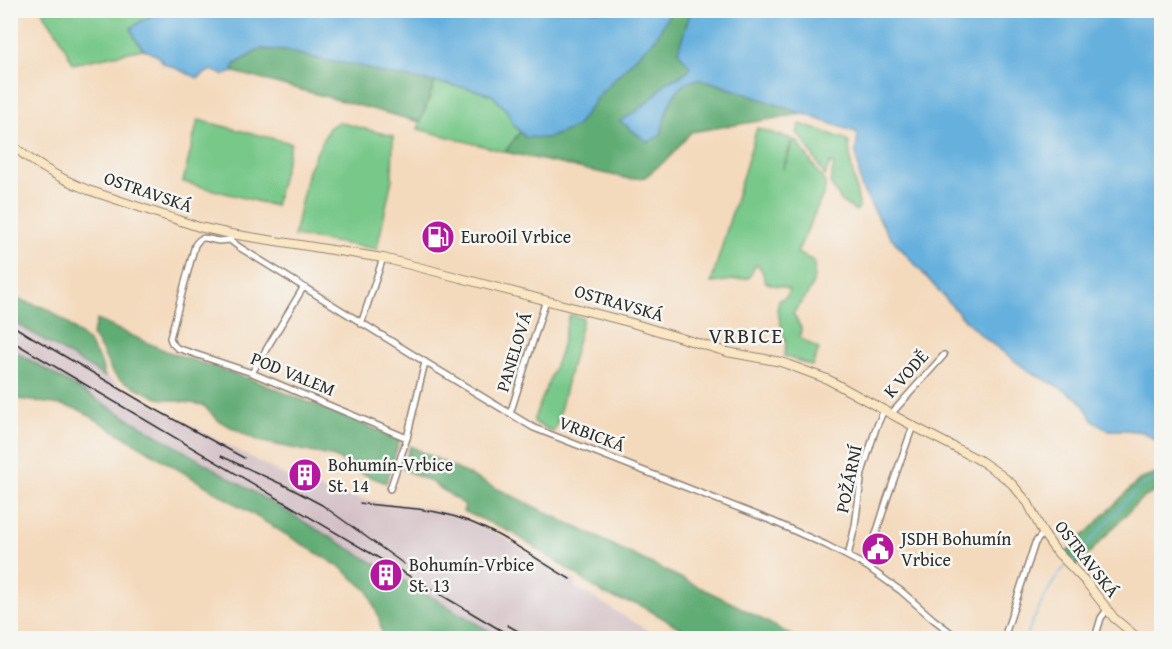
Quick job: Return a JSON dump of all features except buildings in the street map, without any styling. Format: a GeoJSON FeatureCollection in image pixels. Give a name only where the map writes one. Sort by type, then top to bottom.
{"type":"FeatureCollection","features":[{"type":"Feature","properties":{"kind":"main road","name":"OSTRAVSKÁ"},"geometry":{"type":"LineString","coordinates":[[10,143],[40,167],[88,190],[230,237],[382,258],[643,326],[728,352],[764,358],[796,367],[836,383],[981,461],[1012,484],[1028,503],[1054,549],[1086,582],[1107,610],[1138,639]]}},
{"type":"Feature","properties":{"kind":"street","name":"POD VALEM"},"geometry":{"type":"LineString","coordinates":[[230,237],[218,241],[203,237],[195,245],[170,338],[172,343],[177,348],[252,373],[407,438]]}},
{"type":"Feature","properties":{"kind":"street","name":"VRBICKÁ"},"geometry":{"type":"LineString","coordinates":[[230,237],[303,288],[534,428],[731,504],[848,556],[901,591],[958,639]]}},
{"type":"Feature","properties":{"kind":"street"},"geometry":{"type":"LineString","coordinates":[[361,324],[382,258]]}},
{"type":"Feature","properties":{"kind":"street"},"geometry":{"type":"LineString","coordinates":[[252,373],[303,288]]}},
{"type":"Feature","properties":{"kind":"street","name":"PANELOVÁ"},"geometry":{"type":"LineString","coordinates":[[510,414],[546,300]]}},
{"type":"Feature","properties":{"kind":"street","name":"K VODĚ"},"geometry":{"type":"LineString","coordinates":[[888,412],[944,355]]}},
{"type":"Feature","properties":{"kind":"street"},"geometry":{"type":"LineString","coordinates":[[390,489],[407,438],[425,362]]}},
{"type":"Feature","properties":{"kind":"street","name":"POŽÁRNÍ"},"geometry":{"type":"LineString","coordinates":[[848,556],[855,526],[862,473],[876,428],[888,412]]}},
{"type":"Feature","properties":{"kind":"street"},"geometry":{"type":"LineString","coordinates":[[866,566],[913,426]]}},
{"type":"Feature","properties":{"kind":"street"},"geometry":{"type":"LineString","coordinates":[[1004,639],[1035,543],[1044,533]]}},
{"type":"Feature","properties":{"kind":"street"},"geometry":{"type":"LineString","coordinates":[[1095,639],[1101,618],[1107,610]]}},
{"type":"Feature","properties":{"kind":"shaded area"},"geometry":{"type":"Polygon","coordinates":[[[11,320],[121,386],[301,484],[350,497],[412,505],[453,514],[497,533],[575,581],[575,587],[661,638],[501,638],[11,349],[11,320]]]}},
{"type":"Feature","properties":{"kind":"green space"},"geometry":{"type":"Polygon","coordinates":[[[42,11],[158,11],[131,28],[143,49],[73,64],[58,34],[42,11]]]}},
{"type":"Feature","properties":{"kind":"green space"},"geometry":{"type":"Polygon","coordinates":[[[671,11],[691,11],[686,23],[691,68],[667,82],[637,111],[620,121],[639,136],[661,136],[667,110],[675,94],[687,83],[697,80],[709,81],[803,114],[691,132],[670,157],[645,177],[630,179],[505,152],[520,132],[525,137],[576,127],[599,95],[655,39],[671,11]]]}},
{"type":"Feature","properties":{"kind":"green space"},"geometry":{"type":"Polygon","coordinates":[[[260,49],[287,51],[327,61],[357,65],[381,73],[435,82],[420,122],[234,72],[234,65],[260,49]]]}},
{"type":"Feature","properties":{"kind":"green space"},"geometry":{"type":"Polygon","coordinates":[[[435,82],[492,95],[508,112],[513,124],[520,132],[505,152],[418,129],[435,82]]]}},
{"type":"Feature","properties":{"kind":"green space"},"geometry":{"type":"Polygon","coordinates":[[[198,120],[291,143],[275,206],[183,182],[198,120]]]}},
{"type":"Feature","properties":{"kind":"green space"},"geometry":{"type":"Polygon","coordinates":[[[338,122],[393,136],[392,179],[377,249],[294,236],[308,170],[329,128],[338,122]]]}},
{"type":"Feature","properties":{"kind":"green space"},"geometry":{"type":"Polygon","coordinates":[[[800,124],[845,139],[849,143],[859,204],[856,211],[842,202],[830,183],[834,165],[830,163],[825,176],[797,133],[800,124]]]}},
{"type":"Feature","properties":{"kind":"green space"},"geometry":{"type":"Polygon","coordinates":[[[757,128],[792,139],[783,170],[794,140],[798,142],[825,183],[825,190],[797,253],[814,261],[814,278],[810,290],[793,313],[801,328],[800,338],[819,349],[812,366],[784,356],[786,343],[777,310],[779,300],[786,297],[789,290],[764,281],[762,271],[756,264],[749,278],[711,283],[757,128]]]}},
{"type":"Feature","properties":{"kind":"green space"},"geometry":{"type":"Polygon","coordinates":[[[11,297],[48,309],[65,321],[89,343],[101,362],[105,377],[11,320],[11,297]]]}},
{"type":"Feature","properties":{"kind":"green space"},"geometry":{"type":"Polygon","coordinates":[[[571,315],[583,318],[553,432],[534,422],[534,419],[560,353],[571,315]]]}},
{"type":"Feature","properties":{"kind":"green space"},"geometry":{"type":"Polygon","coordinates":[[[97,320],[166,351],[253,380],[400,439],[386,483],[361,473],[335,457],[258,441],[219,421],[203,405],[158,398],[119,379],[112,372],[92,335],[97,320]]]}},
{"type":"Feature","properties":{"kind":"green space"},"geometry":{"type":"Polygon","coordinates":[[[11,349],[501,638],[383,638],[379,618],[368,591],[340,567],[80,410],[11,398],[11,349]]]}},
{"type":"Feature","properties":{"kind":"green space"},"geometry":{"type":"Polygon","coordinates":[[[410,446],[736,605],[796,638],[698,638],[638,604],[602,593],[513,533],[463,511],[465,505],[431,482],[403,469],[410,446]]]}},
{"type":"Feature","properties":{"kind":"green space"},"geometry":{"type":"Polygon","coordinates":[[[1161,472],[1161,488],[1140,500],[1077,566],[1066,553],[1139,480],[1161,472]]]}},
{"type":"Feature","properties":{"kind":"water"},"geometry":{"type":"Polygon","coordinates":[[[158,11],[671,11],[655,39],[599,95],[576,127],[548,138],[525,137],[513,124],[508,112],[492,95],[468,88],[381,73],[357,65],[327,61],[287,51],[260,49],[234,65],[234,72],[224,75],[211,70],[198,78],[163,63],[158,56],[143,49],[135,38],[131,28],[158,11]]]}},
{"type":"Feature","properties":{"kind":"water"},"geometry":{"type":"Polygon","coordinates":[[[691,11],[1161,11],[1161,442],[1143,432],[1108,430],[1093,420],[1080,400],[1030,372],[983,337],[961,316],[888,234],[861,187],[856,153],[858,133],[709,81],[698,80],[687,83],[675,94],[667,110],[661,135],[648,142],[620,121],[637,111],[667,82],[691,68],[678,51],[691,11]]]}},
{"type":"Feature","properties":{"kind":"waterway"},"geometry":{"type":"LineString","coordinates":[[1072,561],[1132,495],[1143,485],[1162,477]]}},
{"type":"Feature","properties":{"kind":"waterway"},"geometry":{"type":"LineString","coordinates":[[1025,638],[1048,591],[1066,566]]}},
{"type":"Feature","properties":{"kind":"railway"},"geometry":{"type":"LineString","coordinates":[[10,324],[31,337]]}},
{"type":"Feature","properties":{"kind":"railway"},"geometry":{"type":"LineString","coordinates":[[25,333],[151,407],[244,458]]}},
{"type":"Feature","properties":{"kind":"railway"},"geometry":{"type":"LineString","coordinates":[[10,340],[514,638]]}},
{"type":"Feature","properties":{"kind":"railway"},"geometry":{"type":"LineString","coordinates":[[221,456],[322,505],[404,564]]}},
{"type":"Feature","properties":{"kind":"railway"},"geometry":{"type":"LineString","coordinates":[[360,503],[432,511],[471,522],[500,536],[570,579]]}},
{"type":"Feature","properties":{"kind":"railway"},"geometry":{"type":"LineString","coordinates":[[507,625],[531,638]]}},
{"type":"Feature","properties":{"kind":"place","name":"EuroOil Vrbice"},"geometry":{"type":"Point","coordinates":[438,237]}},
{"type":"Feature","properties":{"kind":"place","name":"Bohumín-Vrbice St. 14"},"geometry":{"type":"Point","coordinates":[305,475]}},
{"type":"Feature","properties":{"kind":"place","name":"JSDH Bohumín Vrbice"},"geometry":{"type":"Point","coordinates":[878,549]}},
{"type":"Feature","properties":{"kind":"place","name":"Bohumín-Vrbice St. 13"},"geometry":{"type":"Point","coordinates":[386,575]}},
{"type":"Feature","properties":{"kind":"district","name":"VRBICE"},"geometry":{"type":"Point","coordinates":[746,336]}}]}
